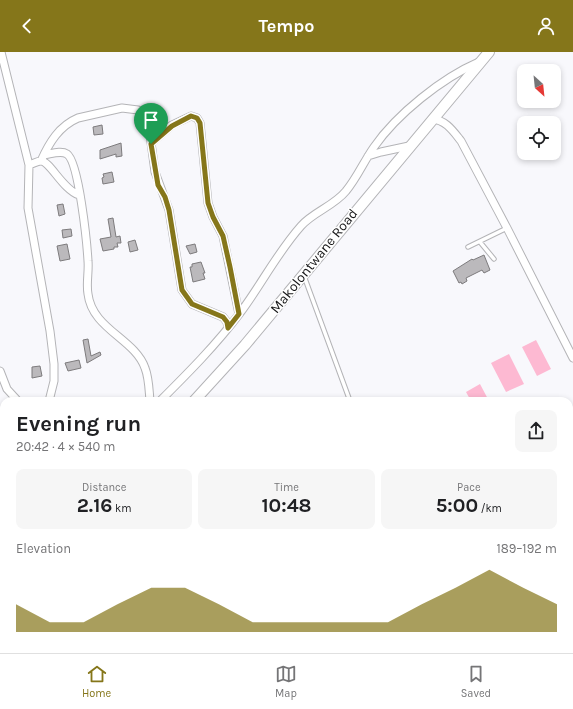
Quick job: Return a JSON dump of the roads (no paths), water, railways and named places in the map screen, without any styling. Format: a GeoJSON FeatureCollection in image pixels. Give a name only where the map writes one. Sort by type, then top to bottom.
{"type":"FeatureCollection","features":[{"type":"Feature","properties":{"kind":"main road","name":"Makolontwane Road"},"geometry":{"type":"LineString","coordinates":[[198,397],[245,345],[409,146],[489,52]]}},
{"type":"Feature","properties":{"kind":"street"},"geometry":{"type":"LineString","coordinates":[[1,52],[29,165],[28,208],[50,330],[55,372],[50,397]]}},
{"type":"Feature","properties":{"kind":"street"},"geometry":{"type":"LineString","coordinates":[[164,397],[228,328],[287,243],[302,224],[346,191],[368,156],[392,126],[442,82],[481,62]]}},
{"type":"Feature","properties":{"kind":"street"},"geometry":{"type":"LineString","coordinates":[[42,158],[57,133],[71,121],[78,118],[122,108],[138,110],[144,115],[158,185],[165,197],[169,210],[182,290],[192,304],[223,317],[227,322],[228,328]]}},
{"type":"Feature","properties":{"kind":"street"},"geometry":{"type":"LineString","coordinates":[[151,144],[172,126],[191,116],[197,118],[200,123],[208,203],[213,217],[223,236],[239,314]]}},
{"type":"Feature","properties":{"kind":"street"},"geometry":{"type":"LineString","coordinates":[[432,119],[443,122],[452,129],[461,141],[573,358]]}},
{"type":"Feature","properties":{"kind":"street"},"geometry":{"type":"LineString","coordinates":[[368,156],[409,146]]}},
{"type":"Feature","properties":{"kind":"street"},"geometry":{"type":"LineString","coordinates":[[29,165],[42,158],[63,152],[71,157],[78,180],[88,262],[89,301],[92,308],[109,330],[129,346],[141,360],[145,368],[149,397]]}},
{"type":"Feature","properties":{"kind":"street"},"geometry":{"type":"LineString","coordinates":[[42,158],[63,185],[79,195]]}},
{"type":"Feature","properties":{"kind":"street"},"geometry":{"type":"LineString","coordinates":[[0,371],[9,393],[14,397]]}},
{"type":"Feature","properties":{"kind":"street"},"geometry":{"type":"LineString","coordinates":[[0,391],[9,393]]}},
{"type":"Feature","properties":{"kind":"lane"},"geometry":{"type":"LineString","coordinates":[[468,247],[507,228]]}},
{"type":"Feature","properties":{"kind":"lane"},"geometry":{"type":"LineString","coordinates":[[480,242],[494,259]]}},
{"type":"Feature","properties":{"kind":"lane"},"geometry":{"type":"LineString","coordinates":[[303,274],[349,397]]}}]}
